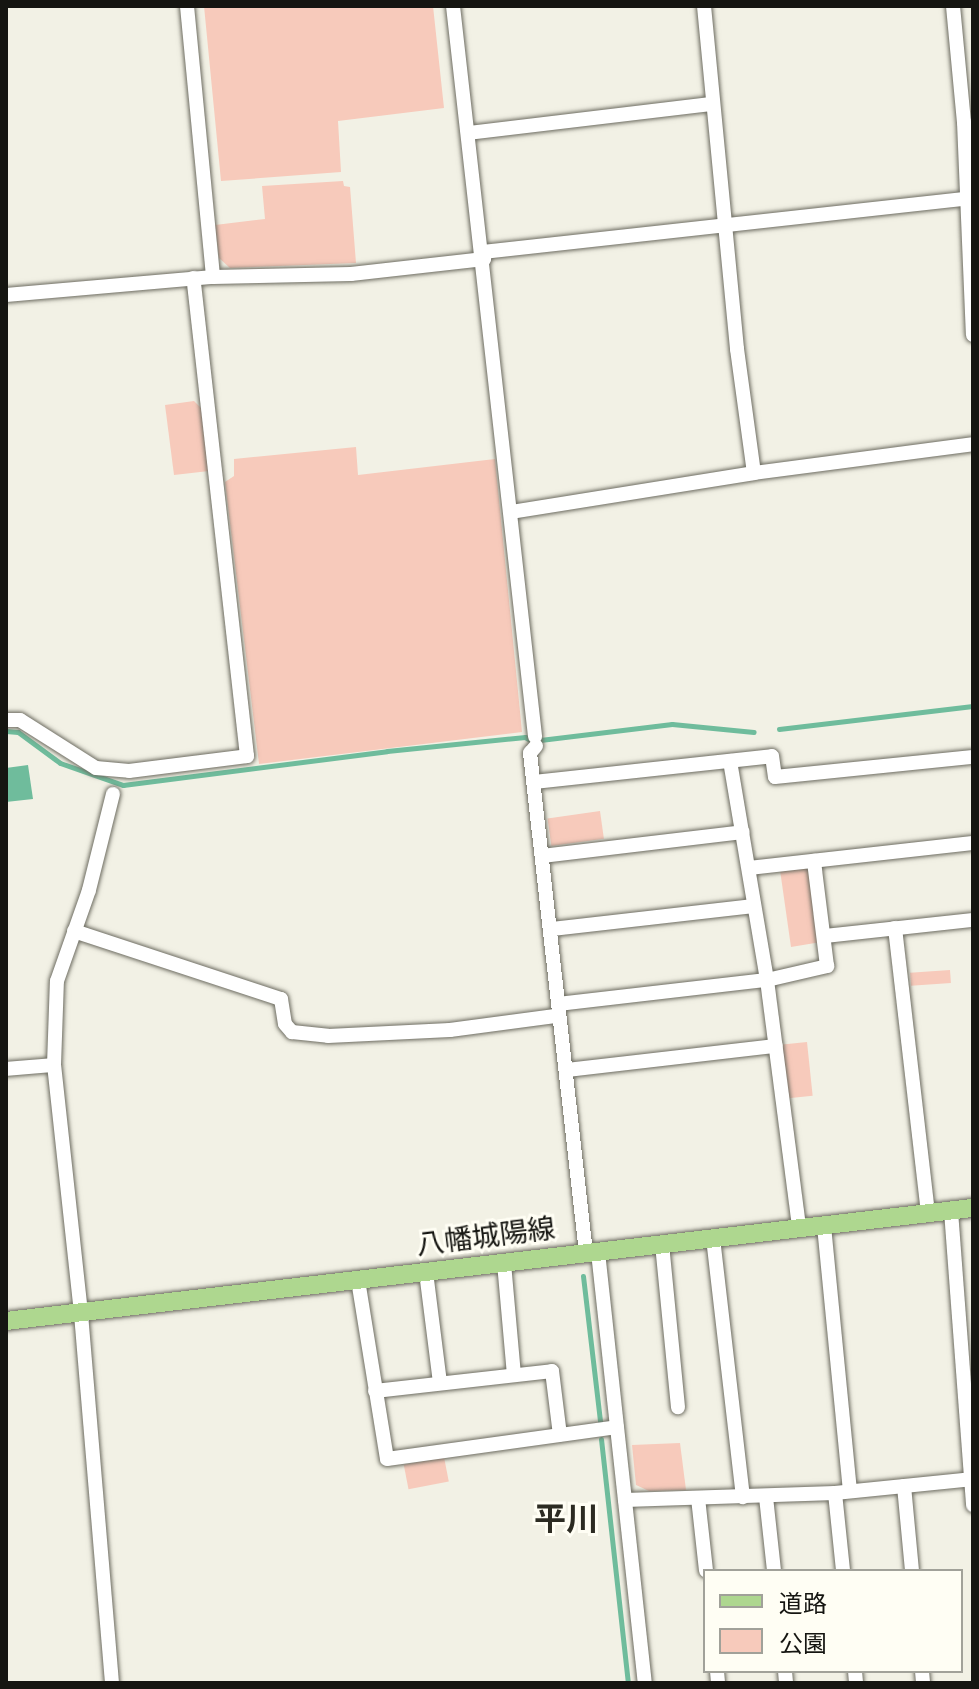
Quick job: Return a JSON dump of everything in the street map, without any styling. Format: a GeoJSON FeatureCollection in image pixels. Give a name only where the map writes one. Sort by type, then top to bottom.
{"type":"FeatureCollection","features":[{"type":"Feature","properties":{"kind":"main road","name":"八幡城陽線"},"geometry":{"type":"LineString","coordinates":[[6,1321],[973,1208]]}},
{"type":"Feature","properties":{"kind":"street"},"geometry":{"type":"LineString","coordinates":[[187,6],[213,277]]}},
{"type":"Feature","properties":{"kind":"street"},"geometry":{"type":"LineString","coordinates":[[453,6],[535,741],[530,753],[552,929],[557,1010],[617,1427],[645,1683]]}},
{"type":"Feature","properties":{"kind":"street"},"geometry":{"type":"LineString","coordinates":[[704,6],[712,104],[754,473]]}},
{"type":"Feature","properties":{"kind":"street"},"geometry":{"type":"LineString","coordinates":[[953,6],[969,199],[973,335]]}},
{"type":"Feature","properties":{"kind":"street"},"geometry":{"type":"LineString","coordinates":[[468,133],[712,104]]}},
{"type":"Feature","properties":{"kind":"street"},"geometry":{"type":"LineString","coordinates":[[6,295],[193,278],[351,274],[725,225],[969,199]]}},
{"type":"Feature","properties":{"kind":"street"},"geometry":{"type":"LineString","coordinates":[[6,720],[20,720],[96,768],[129,771],[247,756],[193,278]]}},
{"type":"Feature","properties":{"kind":"street"},"geometry":{"type":"LineString","coordinates":[[511,512],[754,473],[973,444]]}},
{"type":"Feature","properties":{"kind":"street"},"geometry":{"type":"LineString","coordinates":[[534,782],[772,756],[775,777],[973,757]]}},
{"type":"Feature","properties":{"kind":"street"},"geometry":{"type":"LineString","coordinates":[[730,761],[767,980],[799,1228]]}},
{"type":"Feature","properties":{"kind":"street"},"geometry":{"type":"LineString","coordinates":[[112,1683],[81,1313],[54,1065],[57,981],[89,890],[113,794]]}},
{"type":"Feature","properties":{"kind":"street"},"geometry":{"type":"LineString","coordinates":[[542,856],[743,832]]}},
{"type":"Feature","properties":{"kind":"street"},"geometry":{"type":"LineString","coordinates":[[749,868],[973,843]]}},
{"type":"Feature","properties":{"kind":"street"},"geometry":{"type":"LineString","coordinates":[[74,931],[281,999],[285,1024],[292,1032],[328,1036],[450,1030],[557,1010],[767,980],[827,966],[814,861]]}},
{"type":"Feature","properties":{"kind":"street"},"geometry":{"type":"LineString","coordinates":[[552,929],[754,906]]}},
{"type":"Feature","properties":{"kind":"street"},"geometry":{"type":"LineString","coordinates":[[825,936],[973,920]]}},
{"type":"Feature","properties":{"kind":"street"},"geometry":{"type":"LineString","coordinates":[[895,928],[928,1213]]}},
{"type":"Feature","properties":{"kind":"street"},"geometry":{"type":"LineString","coordinates":[[567,1070],[776,1046]]}},
{"type":"Feature","properties":{"kind":"street"},"geometry":{"type":"LineString","coordinates":[[6,1069],[54,1065]]}},
{"type":"Feature","properties":{"kind":"street"},"geometry":{"type":"LineString","coordinates":[[951,1211],[966,1292],[973,1505]]}},
{"type":"Feature","properties":{"kind":"street"},"geometry":{"type":"LineString","coordinates":[[824,1226],[850,1491]]}},
{"type":"Feature","properties":{"kind":"street"},"geometry":{"type":"LineString","coordinates":[[713,1238],[743,1497]]}},
{"type":"Feature","properties":{"kind":"street"},"geometry":{"type":"LineString","coordinates":[[662,1244],[678,1407]]}},
{"type":"Feature","properties":{"kind":"street"},"geometry":{"type":"LineString","coordinates":[[504,1263],[514,1374]]}},
{"type":"Feature","properties":{"kind":"street"},"geometry":{"type":"LineString","coordinates":[[426,1272],[440,1383]]}},
{"type":"Feature","properties":{"kind":"street"},"geometry":{"type":"LineString","coordinates":[[358,1280],[387,1459],[617,1427]]}},
{"type":"Feature","properties":{"kind":"street"},"geometry":{"type":"LineString","coordinates":[[375,1391],[552,1371],[560,1435]]}},
{"type":"Feature","properties":{"kind":"street"},"geometry":{"type":"LineString","coordinates":[[625,1500],[835,1493],[971,1479]]}},
{"type":"Feature","properties":{"kind":"street"},"geometry":{"type":"LineString","coordinates":[[904,1486],[912,1569]]}},
{"type":"Feature","properties":{"kind":"street"},"geometry":{"type":"LineString","coordinates":[[835,1493],[843,1569]]}},
{"type":"Feature","properties":{"kind":"street"},"geometry":{"type":"LineString","coordinates":[[766,1497],[774,1569]]}},
{"type":"Feature","properties":{"kind":"street"},"geometry":{"type":"LineString","coordinates":[[698,1498],[706,1569]]}},
{"type":"Feature","properties":{"kind":"green space"},"geometry":{"type":"Polygon","coordinates":[[[204,6],[433,6],[444,108],[338,121],[341,172],[221,181],[204,6]]]}},
{"type":"Feature","properties":{"kind":"green space"},"geometry":{"type":"Polygon","coordinates":[[[343,181],[344,186],[350,187],[356,263],[230,268],[219,258],[215,225],[265,219],[262,186],[343,181]]]}},
{"type":"Feature","properties":{"kind":"green space"},"geometry":{"type":"Polygon","coordinates":[[[194,401],[203,410],[209,471],[174,475],[165,405],[194,401]]]}},
{"type":"Feature","properties":{"kind":"green space"},"geometry":{"type":"Polygon","coordinates":[[[356,447],[358,475],[495,459],[522,732],[259,764],[225,482],[234,476],[234,459],[356,447]]]}},
{"type":"Feature","properties":{"kind":"green space"},"geometry":{"type":"Polygon","coordinates":[[[600,811],[604,839],[551,846],[548,818],[600,811]]]}},
{"type":"Feature","properties":{"kind":"green space"},"geometry":{"type":"Polygon","coordinates":[[[804,867],[811,872],[821,942],[791,947],[780,870],[804,867]]]}},
{"type":"Feature","properties":{"kind":"green space"},"geometry":{"type":"Polygon","coordinates":[[[950,970],[951,983],[911,986],[910,973],[950,970]]]}},
{"type":"Feature","properties":{"kind":"green space"},"geometry":{"type":"Polygon","coordinates":[[[807,1042],[813,1096],[786,1099],[780,1045],[807,1042]]]}},
{"type":"Feature","properties":{"kind":"green space"},"geometry":{"type":"Polygon","coordinates":[[[680,1443],[686,1490],[649,1491],[636,1485],[632,1445],[680,1443]]]}},
{"type":"Feature","properties":{"kind":"green space"},"geometry":{"type":"Polygon","coordinates":[[[444,1457],[449,1482],[409,1489],[404,1465],[444,1457]]]}},
{"type":"Feature","properties":{"kind":"shaded area"},"geometry":{"type":"Polygon","coordinates":[[[28,765],[33,799],[6,802],[6,768],[28,765]]]}},
{"type":"Feature","properties":{"kind":"waterway"},"geometry":{"type":"LineString","coordinates":[[779,729],[973,706]]}},
{"type":"Feature","properties":{"kind":"waterway"},"geometry":{"type":"LineString","coordinates":[[6,731],[18,732],[60,763],[123,785],[387,751],[525,737],[532,741],[672,724],[754,732]]}},
{"type":"Feature","properties":{"kind":"waterway"},"geometry":{"type":"LineString","coordinates":[[583,1276],[600,1421]]}},
{"type":"Feature","properties":{"kind":"waterway"},"geometry":{"type":"LineString","coordinates":[[601,1439],[628,1683]]}},
{"type":"Feature","properties":{"kind":"district","name":"平川"},"geometry":{"type":"Point","coordinates":[566,1520]}}]}
